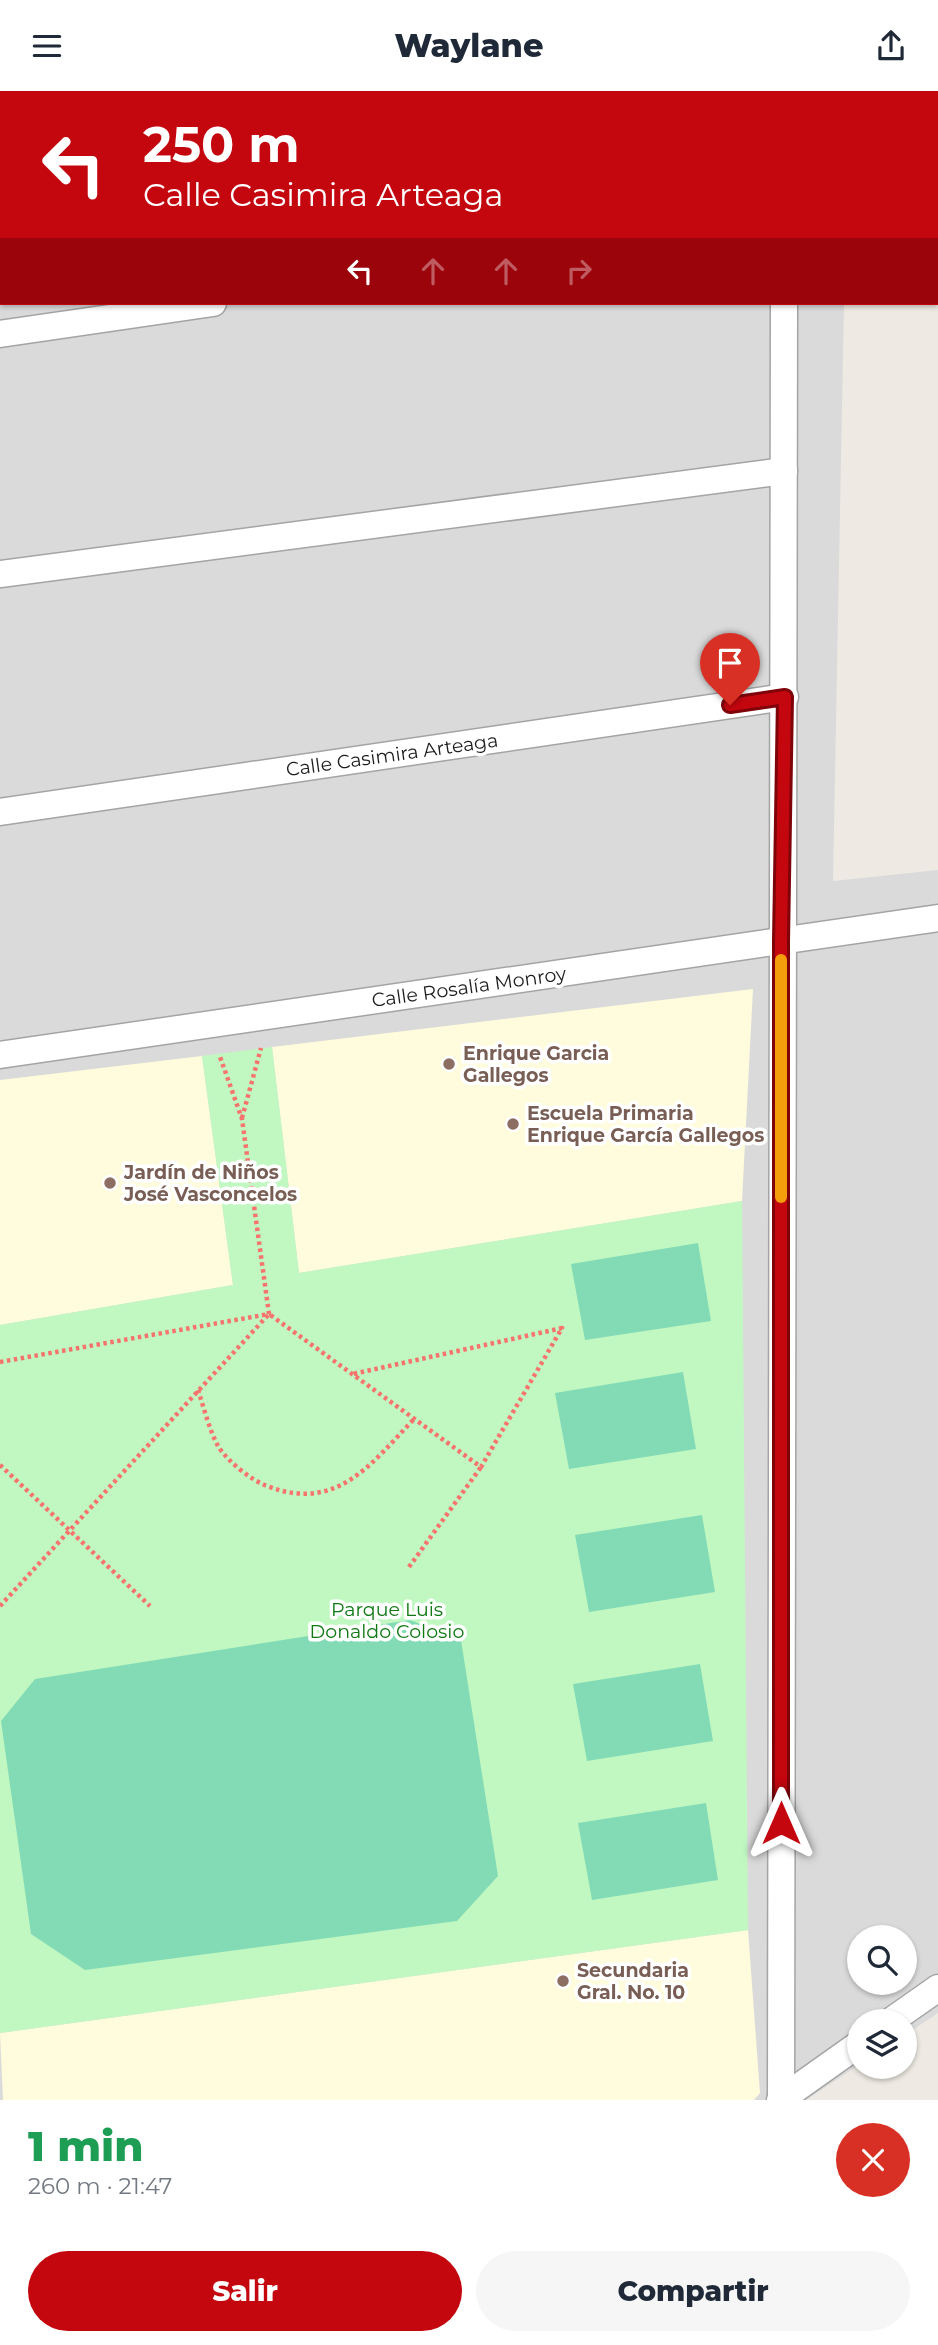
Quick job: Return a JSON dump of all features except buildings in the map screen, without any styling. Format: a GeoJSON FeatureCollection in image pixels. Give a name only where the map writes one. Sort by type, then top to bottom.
{"type":"FeatureCollection","features":[{"type":"Feature","properties":{"kind":"street"},"geometry":{"type":"LineString","coordinates":[[0,334],[199,305]]}},
{"type":"Feature","properties":{"kind":"street"},"geometry":{"type":"LineString","coordinates":[[781,2100],[784,305]]}},
{"type":"Feature","properties":{"kind":"street"},"geometry":{"type":"LineString","coordinates":[[0,574],[784,471]]}},
{"type":"Feature","properties":{"kind":"street","name":"Calle Casimira Arteaga"},"geometry":{"type":"LineString","coordinates":[[0,812],[785,697]]}},
{"type":"Feature","properties":{"kind":"street","name":"Calle Rosalía Monroy"},"geometry":{"type":"LineString","coordinates":[[0,1055],[938,918]]}},
{"type":"Feature","properties":{"kind":"street"},"geometry":{"type":"LineString","coordinates":[[908,2009],[938,1988]]}},
{"type":"Feature","properties":{"kind":"street"},"geometry":{"type":"LineString","coordinates":[[781,2100],[847,2053]]}},
{"type":"Feature","properties":{"kind":"path"},"geometry":{"type":"LineString","coordinates":[[242,1119],[261,1048]]}},
{"type":"Feature","properties":{"kind":"path"},"geometry":{"type":"LineString","coordinates":[[219,1053],[242,1119],[269,1314]]}},
{"type":"Feature","properties":{"kind":"path"},"geometry":{"type":"LineString","coordinates":[[0,1606],[269,1314]]}},
{"type":"Feature","properties":{"kind":"path"},"geometry":{"type":"LineString","coordinates":[[0,1362],[269,1314],[481,1467]]}},
{"type":"Feature","properties":{"kind":"path"},"geometry":{"type":"LineString","coordinates":[[353,1374],[562,1328],[481,1467],[409,1567]]}},
{"type":"Feature","properties":{"kind":"path"},"geometry":{"type":"LineString","coordinates":[[198,1390],[219,1447],[255,1482],[291,1496],[332,1491],[367,1468],[415,1418]]}},
{"type":"Feature","properties":{"kind":"path"},"geometry":{"type":"LineString","coordinates":[[0,1465],[149,1606]]}},
{"type":"Feature","properties":{"kind":"shaded area"},"geometry":{"type":"Polygon","coordinates":[[[0,305],[844,305],[833,881],[938,870],[938,2013],[917,2027],[917,2009],[847,2009],[847,2073],[806,2100],[0,2100],[0,305]]]}},
{"type":"Feature","properties":{"kind":"shaded area","name":"Escuela Primaria Enrique García Gallegos"},"geometry":{"type":"Polygon","coordinates":[[[753,989],[742,1201],[299,1273],[272,1047],[753,989]]]}},
{"type":"Feature","properties":{"kind":"shaded area","name":"Jardín de Niños José Vasconcelos"},"geometry":{"type":"Polygon","coordinates":[[[202,1056],[233,1285],[0,1325],[0,1080],[202,1056]]]}},
{"type":"Feature","properties":{"kind":"shaded area","name":"Secundaria Gral. No. 10"},"geometry":{"type":"Polygon","coordinates":[[[748,1930],[760,2093],[754,2100],[3,2100],[0,2033],[748,1930]]]}},
{"type":"Feature","properties":{"kind":"green space","name":"Parque Luis Donaldo Colosio"},"geometry":{"type":"Polygon","coordinates":[[[272,1047],[299,1273],[742,1201],[748,1930],[0,2033],[0,1325],[233,1285],[202,1056],[272,1047]]]}},
{"type":"Feature","properties":{"kind":"green space"},"geometry":{"type":"Polygon","coordinates":[[[698,1243],[711,1321],[585,1340],[571,1264],[698,1243]]]}},
{"type":"Feature","properties":{"kind":"green space"},"geometry":{"type":"Polygon","coordinates":[[[683,1372],[696,1449],[569,1469],[555,1393],[683,1372]]]}},
{"type":"Feature","properties":{"kind":"green space"},"geometry":{"type":"Polygon","coordinates":[[[702,1515],[715,1592],[589,1612],[575,1535],[702,1515]]]}},
{"type":"Feature","properties":{"kind":"green space"},"geometry":{"type":"Polygon","coordinates":[[[410,1620],[461,1640],[498,1876],[457,1921],[85,1970],[31,1934],[1,1721],[35,1679],[410,1620]]]}},
{"type":"Feature","properties":{"kind":"green space"},"geometry":{"type":"Polygon","coordinates":[[[700,1664],[713,1741],[587,1761],[573,1684],[700,1664]]]}},
{"type":"Feature","properties":{"kind":"green space"},"geometry":{"type":"Polygon","coordinates":[[[706,1803],[718,1880],[592,1900],[578,1823],[706,1803]]]}},
{"type":"Feature","properties":{"kind":"slow traffic"},"geometry":{"type":"LineString","coordinates":[[781,960],[781,1197]]}},
{"type":"Feature","properties":{"kind":"place","name":"Enrique Garcia Gallegos"},"geometry":{"type":"Point","coordinates":[449,1064]}},
{"type":"Feature","properties":{"kind":"place","name":"Escuela Primaria Enrique García Gallegos"},"geometry":{"type":"Point","coordinates":[513,1124]}},
{"type":"Feature","properties":{"kind":"place","name":"Jardín de Niños José Vasconcelos"},"geometry":{"type":"Point","coordinates":[110,1183]}},
{"type":"Feature","properties":{"kind":"place","name":"Secundaria Gral. No. 10"},"geometry":{"type":"Point","coordinates":[563,1981]}},
{"type":"Feature","properties":{"kind":"route"},"geometry":{"type":"LineString","coordinates":[[730,705],[785,697],[781,941],[781,1823]]}}]}
